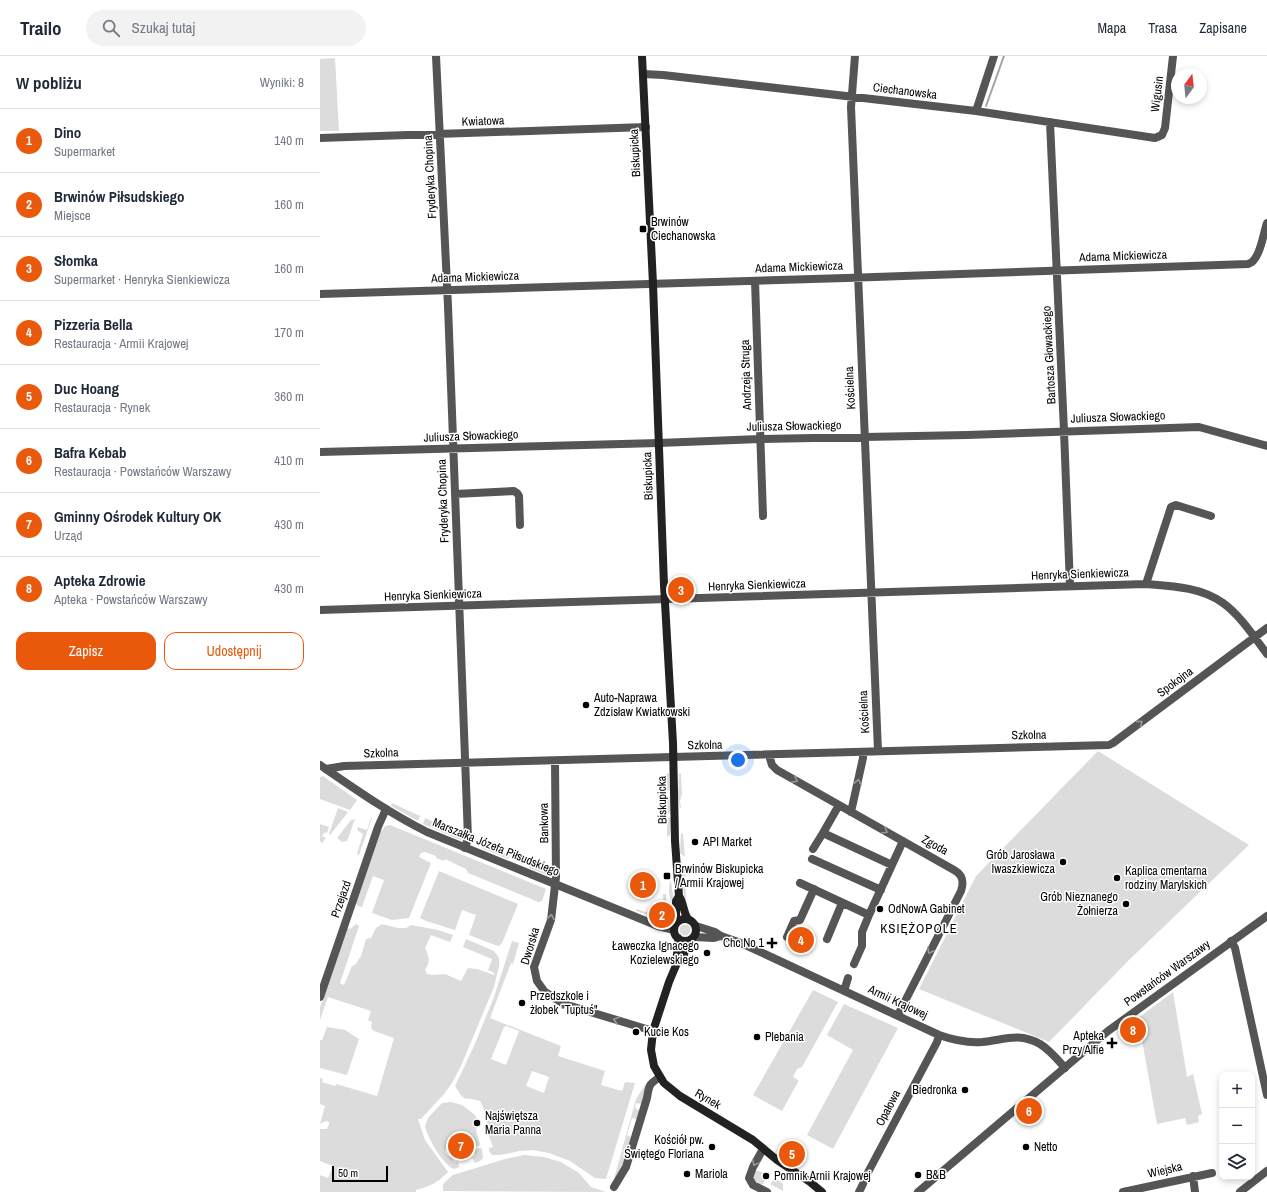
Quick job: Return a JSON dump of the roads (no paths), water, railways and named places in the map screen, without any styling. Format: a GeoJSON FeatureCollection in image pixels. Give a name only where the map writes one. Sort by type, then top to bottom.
{"type":"FeatureCollection","features":[{"type":"Feature","properties":{"kind":"main road","name":"Biskupicka"},"geometry":{"type":"LineString","coordinates":[[642,56],[653,284],[664,600],[674,758],[675,841],[679,896],[682,902],[683,910],[688,919]]}},
{"type":"Feature","properties":{"kind":"main road","name":"Biskupicka"},"geometry":{"type":"LineString","coordinates":[[675,926],[676,901],[679,896]]}},
{"type":"Feature","properties":{"kind":"main road"},"geometry":{"type":"LineString","coordinates":[[653,1031],[663,998],[677,963],[682,959],[696,932],[696,926],[693,922],[688,919],[681,920],[675,926],[674,933],[678,938],[684,941],[692,939]]}},
{"type":"Feature","properties":{"kind":"main road"},"geometry":{"type":"LineString","coordinates":[[677,963],[676,957],[679,946],[678,938]]}},
{"type":"Feature","properties":{"kind":"main road","name":"Rynek"},"geometry":{"type":"LineString","coordinates":[[653,1031],[651,1050],[653,1060],[660,1077],[668,1087],[680,1096],[743,1133],[777,1160],[813,1184],[822,1192]]}},
{"type":"Feature","properties":{"kind":"street","name":"Fryderyka Chopina"},"geometry":{"type":"LineString","coordinates":[[436,56],[466,763],[468,839],[465,848]]}},
{"type":"Feature","properties":{"kind":"street","name":"Kościelna"},"geometry":{"type":"LineString","coordinates":[[855,56],[851,107],[878,751]]}},
{"type":"Feature","properties":{"kind":"street"},"geometry":{"type":"LineString","coordinates":[[976,111],[994,56]]}},
{"type":"Feature","properties":{"kind":"street","name":"Wigusin"},"geometry":{"type":"LineString","coordinates":[[1162,135],[1165,128],[1173,56]]}},
{"type":"Feature","properties":{"kind":"street","name":"Ciechanowska"},"geometry":{"type":"LineString","coordinates":[[643,74],[663,75],[976,111],[1155,138],[1162,135]]}},
{"type":"Feature","properties":{"kind":"street","name":"Bartosza Głowackiego"},"geometry":{"type":"LineString","coordinates":[[1050,122],[1070,586]]}},
{"type":"Feature","properties":{"kind":"street","name":"Kwiatowa"},"geometry":{"type":"LineString","coordinates":[[320,138],[646,127]]}},
{"type":"Feature","properties":{"kind":"street","name":"Adama Mickiewicza"},"geometry":{"type":"LineString","coordinates":[[320,294],[1248,264],[1255,260],[1267,223]]}},
{"type":"Feature","properties":{"kind":"street","name":"Andrzeja Struga"},"geometry":{"type":"LineString","coordinates":[[755,281],[763,516]]}},
{"type":"Feature","properties":{"kind":"street","name":"Juliusza Słowackiego"},"geometry":{"type":"LineString","coordinates":[[320,452],[760,439],[967,435],[1199,427],[1267,446]]}},
{"type":"Feature","properties":{"kind":"street"},"geometry":{"type":"LineString","coordinates":[[455,494],[514,491],[519,496],[520,526]]}},
{"type":"Feature","properties":{"kind":"street"},"geometry":{"type":"LineString","coordinates":[[1146,584],[1171,507],[1176,505],[1211,516]]}},
{"type":"Feature","properties":{"kind":"street","name":"Henryka Sienkiewicza"},"geometry":{"type":"LineString","coordinates":[[320,610],[1146,584],[1192,590],[1212,597],[1223,603],[1255,637],[1267,654]]}},
{"type":"Feature","properties":{"kind":"street","name":"Spokojna"},"geometry":{"type":"LineString","coordinates":[[1109,745],[1113,744],[1267,628]]}},
{"type":"Feature","properties":{"kind":"street","name":"Szkolna"},"geometry":{"type":"LineString","coordinates":[[323,767],[1109,745]]}},
{"type":"Feature","properties":{"kind":"street"},"geometry":{"type":"LineString","coordinates":[[851,812],[863,752]]}},
{"type":"Feature","properties":{"kind":"street","name":"Zgoda"},"geometry":{"type":"LineString","coordinates":[[769,755],[772,765],[777,770],[959,872],[963,882],[960,891],[898,1015]]}},
{"type":"Feature","properties":{"kind":"street","name":"Bankowa"},"geometry":{"type":"LineString","coordinates":[[555,761],[555,884]]}},
{"type":"Feature","properties":{"kind":"street","name":"Marszałka Józefa Piłsudskiego"},"geometry":{"type":"LineString","coordinates":[[323,767],[386,809],[420,829],[636,918],[658,926],[675,926]]}},
{"type":"Feature","properties":{"kind":"street"},"geometry":{"type":"LineString","coordinates":[[813,849],[839,805]]}},
{"type":"Feature","properties":{"kind":"street","name":"Przejazd"},"geometry":{"type":"LineString","coordinates":[[320,995],[378,827],[386,809]]}},
{"type":"Feature","properties":{"kind":"street"},"geometry":{"type":"LineString","coordinates":[[823,832],[892,865]]}},
{"type":"Feature","properties":{"kind":"street"},"geometry":{"type":"LineString","coordinates":[[854,964],[862,946],[862,932],[903,841]]}},
{"type":"Feature","properties":{"kind":"street"},"geometry":{"type":"LineString","coordinates":[[812,858],[881,890]]}},
{"type":"Feature","properties":{"kind":"street"},"geometry":{"type":"LineString","coordinates":[[800,883],[869,915]]}},
{"type":"Feature","properties":{"kind":"street","name":"Dworska"},"geometry":{"type":"LineString","coordinates":[[555,884],[551,920],[534,967],[538,985],[550,996],[564,1004],[653,1031]]}},
{"type":"Feature","properties":{"kind":"street"},"geometry":{"type":"LineString","coordinates":[[787,937],[794,921],[800,920],[814,890]]}},
{"type":"Feature","properties":{"kind":"street"},"geometry":{"type":"LineString","coordinates":[[827,939],[842,902]]}},
{"type":"Feature","properties":{"kind":"street","name":"Powstańców Warszawy"},"geometry":{"type":"LineString","coordinates":[[918,1192],[1108,1031],[1267,916]]}},
{"type":"Feature","properties":{"kind":"street","name":"Armii Krajowej"},"geometry":{"type":"LineString","coordinates":[[696,926],[733,940],[940,1035],[970,1042],[983,1042],[1010,1037],[1025,1038],[1048,1049],[1065,1068]]}},
{"type":"Feature","properties":{"kind":"street","name":"Armii Krajowej"},"geometry":{"type":"LineString","coordinates":[[692,939],[714,938],[721,936]]}},
{"type":"Feature","properties":{"kind":"street"},"geometry":{"type":"LineString","coordinates":[[1231,941],[1235,948],[1267,1095]]}},
{"type":"Feature","properties":{"kind":"street"},"geometry":{"type":"LineString","coordinates":[[844,991],[848,978]]}},
{"type":"Feature","properties":{"kind":"street","name":"Opałowa"},"geometry":{"type":"LineString","coordinates":[[859,1192],[940,1035]]}},
{"type":"Feature","properties":{"kind":"street"},"geometry":{"type":"LineString","coordinates":[[614,1187],[626,1167],[647,1098],[648,1087],[652,1082],[660,1077]]}},
{"type":"Feature","properties":{"kind":"street"},"geometry":{"type":"LineString","coordinates":[[763,1149],[749,1178],[753,1185],[767,1192]]}},
{"type":"Feature","properties":{"kind":"street"},"geometry":{"type":"LineString","coordinates":[[1240,1192],[1267,1171]]}},
{"type":"Feature","properties":{"kind":"street","name":"Wiejska"},"geometry":{"type":"LineString","coordinates":[[1123,1192],[1212,1173]]}},
{"type":"Feature","properties":{"kind":"street"},"geometry":{"type":"LineString","coordinates":[[1193,1176],[1195,1192]]}},
{"type":"Feature","properties":{"kind":"waterway"},"geometry":{"type":"LineString","coordinates":[[986,106],[1004,56]]}},
{"type":"Feature","properties":{"kind":"place","name":"Brwinów Ciechanowska"},"geometry":{"type":"Point","coordinates":[643,229]}},
{"type":"Feature","properties":{"kind":"place","name":"Słomka"},"geometry":{"type":"Point","coordinates":[681,590]}},
{"type":"Feature","properties":{"kind":"place","name":"Auto-Naprawa Zdzisław Kwiatkowski"},"geometry":{"type":"Point","coordinates":[586,705]}},
{"type":"Feature","properties":{"kind":"place","name":"API Market"},"geometry":{"type":"Point","coordinates":[695,842]}},
{"type":"Feature","properties":{"kind":"place","name":"Grób Jarosława Iwaszkiewicza"},"geometry":{"type":"Point","coordinates":[1063,862]}},
{"type":"Feature","properties":{"kind":"place","name":"Brwinów Biskupicka / Armii Krajowej"},"geometry":{"type":"Point","coordinates":[667,876]}},
{"type":"Feature","properties":{"kind":"place","name":"Kaplica cmentarna rodziny Marylskich"},"geometry":{"type":"Point","coordinates":[1117,878]}},
{"type":"Feature","properties":{"kind":"place","name":"Dino"},"geometry":{"type":"Point","coordinates":[643,885]}},
{"type":"Feature","properties":{"kind":"place","name":"Grób Nieznanego Żołnierza"},"geometry":{"type":"Point","coordinates":[1126,904]}},
{"type":"Feature","properties":{"kind":"place","name":"OdNowA Gabinet"},"geometry":{"type":"Point","coordinates":[880,909]}},
{"type":"Feature","properties":{"kind":"place","name":"Brwinów Piłsudskiego"},"geometry":{"type":"Point","coordinates":[662,915]}},
{"type":"Feature","properties":{"kind":"place","name":"Pizzeria Bella"},"geometry":{"type":"Point","coordinates":[801,940]}},
{"type":"Feature","properties":{"kind":"place","name":"Chc No 1"},"geometry":{"type":"Point","coordinates":[772,943]}},
{"type":"Feature","properties":{"kind":"place","name":"Ławeczka Ignacego Kozielewskiego"},"geometry":{"type":"Point","coordinates":[707,953]}},
{"type":"Feature","properties":{"kind":"place","name":"Przedszkole i żłobek \"Tuptuś\""},"geometry":{"type":"Point","coordinates":[522,1003]}},
{"type":"Feature","properties":{"kind":"place","name":"Apteka Zdrowie"},"geometry":{"type":"Point","coordinates":[1133,1030]}},
{"type":"Feature","properties":{"kind":"place","name":"Kucie Kos"},"geometry":{"type":"Point","coordinates":[636,1032]}},
{"type":"Feature","properties":{"kind":"place","name":"Plebania"},"geometry":{"type":"Point","coordinates":[757,1037]}},
{"type":"Feature","properties":{"kind":"place","name":"Apteka Przy Alfie"},"geometry":{"type":"Point","coordinates":[1112,1043]}},
{"type":"Feature","properties":{"kind":"place","name":"Biedronka"},"geometry":{"type":"Point","coordinates":[965,1090]}},
{"type":"Feature","properties":{"kind":"place","name":"Bafra Kebab"},"geometry":{"type":"Point","coordinates":[1029,1111]}},
{"type":"Feature","properties":{"kind":"place","name":"Najświętsza Maria Panna"},"geometry":{"type":"Point","coordinates":[477,1123]}},
{"type":"Feature","properties":{"kind":"place","name":"Gminny Ośrodek Kultury OK"},"geometry":{"type":"Point","coordinates":[461,1146]}},
{"type":"Feature","properties":{"kind":"place","name":"Kościół pw. Świętego Floriana"},"geometry":{"type":"Point","coordinates":[712,1147]}},
{"type":"Feature","properties":{"kind":"place","name":"Netto"},"geometry":{"type":"Point","coordinates":[1026,1147]}},
{"type":"Feature","properties":{"kind":"place","name":"Duc Hoang"},"geometry":{"type":"Point","coordinates":[792,1154]}},
{"type":"Feature","properties":{"kind":"place","name":"Mariola"},"geometry":{"type":"Point","coordinates":[687,1174]}},
{"type":"Feature","properties":{"kind":"place","name":"B&B"},"geometry":{"type":"Point","coordinates":[918,1175]}},
{"type":"Feature","properties":{"kind":"place","name":"Pomnik Arnii Krajowej"},"geometry":{"type":"Point","coordinates":[766,1176]}},
{"type":"Feature","properties":{"kind":"district","name":"KSIĘŻOPOLE"},"geometry":{"type":"Point","coordinates":[919,928]}}]}
